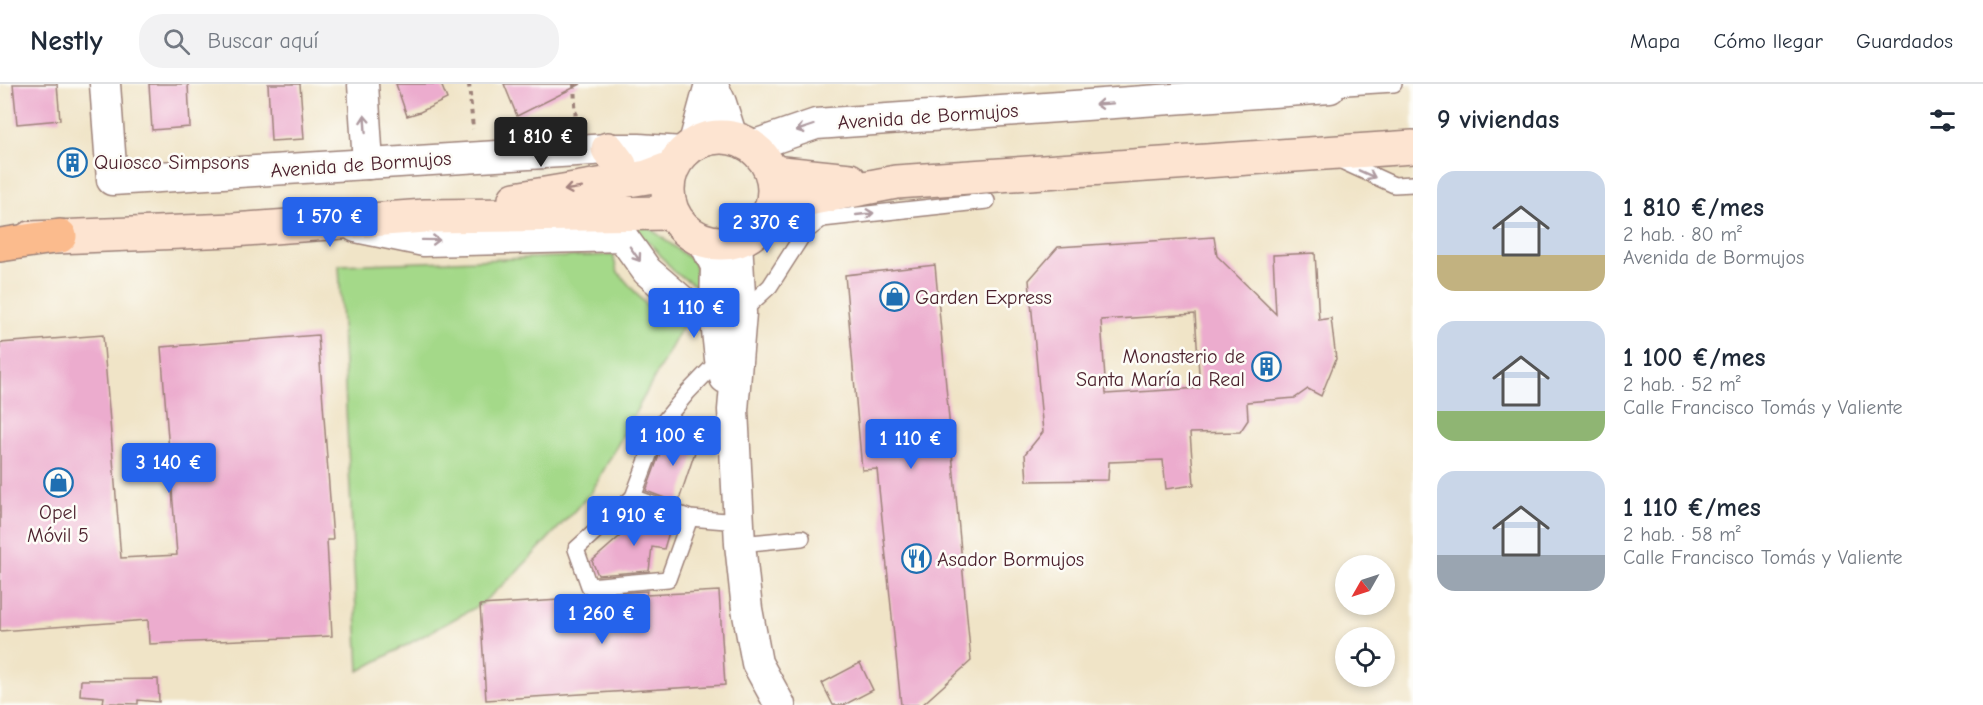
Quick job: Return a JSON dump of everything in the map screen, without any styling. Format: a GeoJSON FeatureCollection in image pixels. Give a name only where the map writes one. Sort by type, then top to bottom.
{"type":"FeatureCollection","features":[{"type":"Feature","properties":{"kind":"highway"},"geometry":{"type":"LineString","coordinates":[[0,245],[60,236]]}},
{"type":"Feature","properties":{"kind":"main road"},"geometry":{"type":"LineString","coordinates":[[425,216],[647,177],[682,154],[712,136],[742,141],[764,158],[772,172],[774,189],[768,213],[752,233],[737,241],[720,243],[703,240],[685,230],[672,213],[667,183],[682,154]]}},
{"type":"Feature","properties":{"kind":"main road"},"geometry":{"type":"LineString","coordinates":[[772,172],[887,183],[1413,147]]}},
{"type":"Feature","properties":{"kind":"main road"},"geometry":{"type":"LineString","coordinates":[[593,150],[620,165],[617,182]]}},
{"type":"Feature","properties":{"kind":"main road"},"geometry":{"type":"LineString","coordinates":[[768,213],[887,183]]}},
{"type":"Feature","properties":{"kind":"main road"},"geometry":{"type":"LineString","coordinates":[[0,256],[233,230],[425,216],[672,213]]}},
{"type":"Feature","properties":{"kind":"main road"},"geometry":{"type":"LineString","coordinates":[[0,239],[233,230]]}},
{"type":"Feature","properties":{"kind":"street","name":"Avenida de Bormujos"},"geometry":{"type":"LineString","coordinates":[[105,84],[112,180],[593,150],[639,148],[682,154]]}},
{"type":"Feature","properties":{"kind":"street"},"geometry":{"type":"LineString","coordinates":[[363,84],[368,164]]}},
{"type":"Feature","properties":{"kind":"street"},"geometry":{"type":"LineString","coordinates":[[711,84],[742,141]]}},
{"type":"Feature","properties":{"kind":"street"},"geometry":{"type":"LineString","coordinates":[[682,154],[711,84]]}},
{"type":"Feature","properties":{"kind":"street","name":"Avenida de Bormujos"},"geometry":{"type":"LineString","coordinates":[[742,141],[816,124],[1330,86]]}},
{"type":"Feature","properties":{"kind":"street"},"geometry":{"type":"LineString","coordinates":[[333,222],[424,241],[622,236],[647,271],[689,307],[728,313]]}},
{"type":"Feature","properties":{"kind":"street"},"geometry":{"type":"LineString","coordinates":[[703,240],[716,266],[728,313],[739,533],[747,609],[757,663],[780,705]]}},
{"type":"Feature","properties":{"kind":"street"},"geometry":{"type":"LineString","coordinates":[[733,410],[720,359],[737,241]]}},
{"type":"Feature","properties":{"kind":"lane","name":"Avenida de Bormujos"},"geometry":{"type":"LineString","coordinates":[[1330,86],[1394,84]]}},
{"type":"Feature","properties":{"kind":"lane"},"geometry":{"type":"LineString","coordinates":[[1324,153],[1394,185],[1413,184]]}},
{"type":"Feature","properties":{"kind":"lane"},"geometry":{"type":"LineString","coordinates":[[768,213],[822,219],[987,201]]}},
{"type":"Feature","properties":{"kind":"lane"},"geometry":{"type":"LineString","coordinates":[[728,313],[770,286],[804,233],[822,219]]}},
{"type":"Feature","properties":{"kind":"lane"},"geometry":{"type":"LineString","coordinates":[[690,518],[668,579],[589,586],[576,549],[633,497],[660,426],[688,392],[720,359]]}},
{"type":"Feature","properties":{"kind":"lane"},"geometry":{"type":"LineString","coordinates":[[633,497],[739,533],[802,538]]}},
{"type":"Feature","properties":{"kind":"path"},"geometry":{"type":"LineString","coordinates":[[469,84],[476,157]]}},
{"type":"Feature","properties":{"kind":"path"},"geometry":{"type":"LineString","coordinates":[[573,84],[593,150]]}},
{"type":"Feature","properties":{"kind":"green space"},"geometry":{"type":"Polygon","coordinates":[[[642,222],[694,262],[698,287],[675,273],[652,245],[629,228],[642,222]]]}},
{"type":"Feature","properties":{"kind":"green space"},"geometry":{"type":"Polygon","coordinates":[[[613,255],[617,271],[654,314],[684,324],[591,493],[516,573],[480,605],[359,671],[339,265],[613,255]]]}},
{"type":"Feature","properties":{"kind":"building"},"geometry":{"type":"Polygon","coordinates":[[[13,84],[57,84],[60,120],[17,124],[13,84]]]}},
{"type":"Feature","properties":{"kind":"building"},"geometry":{"type":"Polygon","coordinates":[[[149,84],[188,84],[190,127],[152,130],[149,84]]]}},
{"type":"Feature","properties":{"kind":"building"},"geometry":{"type":"Polygon","coordinates":[[[268,84],[300,84],[304,139],[271,141],[268,84]]]}},
{"type":"Feature","properties":{"kind":"building"},"geometry":{"type":"Polygon","coordinates":[[[396,84],[441,84],[447,99],[407,116],[396,84]]]}},
{"type":"Feature","properties":{"kind":"building"},"geometry":{"type":"Polygon","coordinates":[[[504,84],[581,84],[517,116],[504,84]]]}},
{"type":"Feature","properties":{"kind":"building","name":"Monasterio de Santa María la Real"},"geometry":{"type":"Polygon","coordinates":[[[1214,237],[1217,256],[1276,314],[1273,255],[1315,253],[1319,320],[1331,318],[1336,359],[1321,396],[1308,389],[1295,398],[1247,402],[1248,420],[1240,432],[1190,433],[1194,485],[1166,489],[1163,460],[1109,462],[1108,480],[1027,481],[1025,454],[1043,432],[1029,280],[1058,247],[1214,237]],[[1195,314],[1101,320],[1106,394],[1200,388],[1195,314]]]}},
{"type":"Feature","properties":{"kind":"building"},"geometry":{"type":"Polygon","coordinates":[[[935,265],[971,661],[922,705],[901,705],[877,469],[862,470],[845,275],[935,265]]]}},
{"type":"Feature","properties":{"kind":"building"},"geometry":{"type":"Polygon","coordinates":[[[103,335],[121,558],[177,555],[161,347],[318,335],[333,540],[327,540],[332,636],[149,644],[148,620],[0,631],[0,343],[103,335]]]}},
{"type":"Feature","properties":{"kind":"building"},"geometry":{"type":"Polygon","coordinates":[[[668,431],[699,440],[678,503],[646,491],[668,431]]]}},
{"type":"Feature","properties":{"kind":"building"},"geometry":{"type":"Polygon","coordinates":[[[640,510],[672,522],[664,549],[652,547],[649,571],[598,575],[592,561],[636,522],[640,510]]]}},
{"type":"Feature","properties":{"kind":"building"},"geometry":{"type":"Polygon","coordinates":[[[647,591],[646,595],[719,591],[725,685],[486,700],[480,605],[606,597],[605,594],[647,591]]]}},
{"type":"Feature","properties":{"kind":"building"},"geometry":{"type":"Polygon","coordinates":[[[860,663],[873,690],[844,705],[833,705],[822,683],[860,663]]]}},
{"type":"Feature","properties":{"kind":"building"},"geometry":{"type":"Polygon","coordinates":[[[158,679],[159,702],[138,700],[138,704],[103,703],[104,697],[80,695],[81,680],[158,679]]]}},
{"type":"Feature","properties":{"kind":"place","name":"Quiosco Simpsons"},"geometry":{"type":"Point","coordinates":[73,162]}},
{"type":"Feature","properties":{"kind":"place","name":"Garden Express"},"geometry":{"type":"Point","coordinates":[894,297]}},
{"type":"Feature","properties":{"kind":"place","name":"Monasterio de Santa María la Real"},"geometry":{"type":"Point","coordinates":[1266,367]}},
{"type":"Feature","properties":{"kind":"place","name":"Opel Móvil 5"},"geometry":{"type":"Point","coordinates":[58,482]}},
{"type":"Feature","properties":{"kind":"place","name":"Asador Bormujos"},"geometry":{"type":"Point","coordinates":[916,559]}}]}
